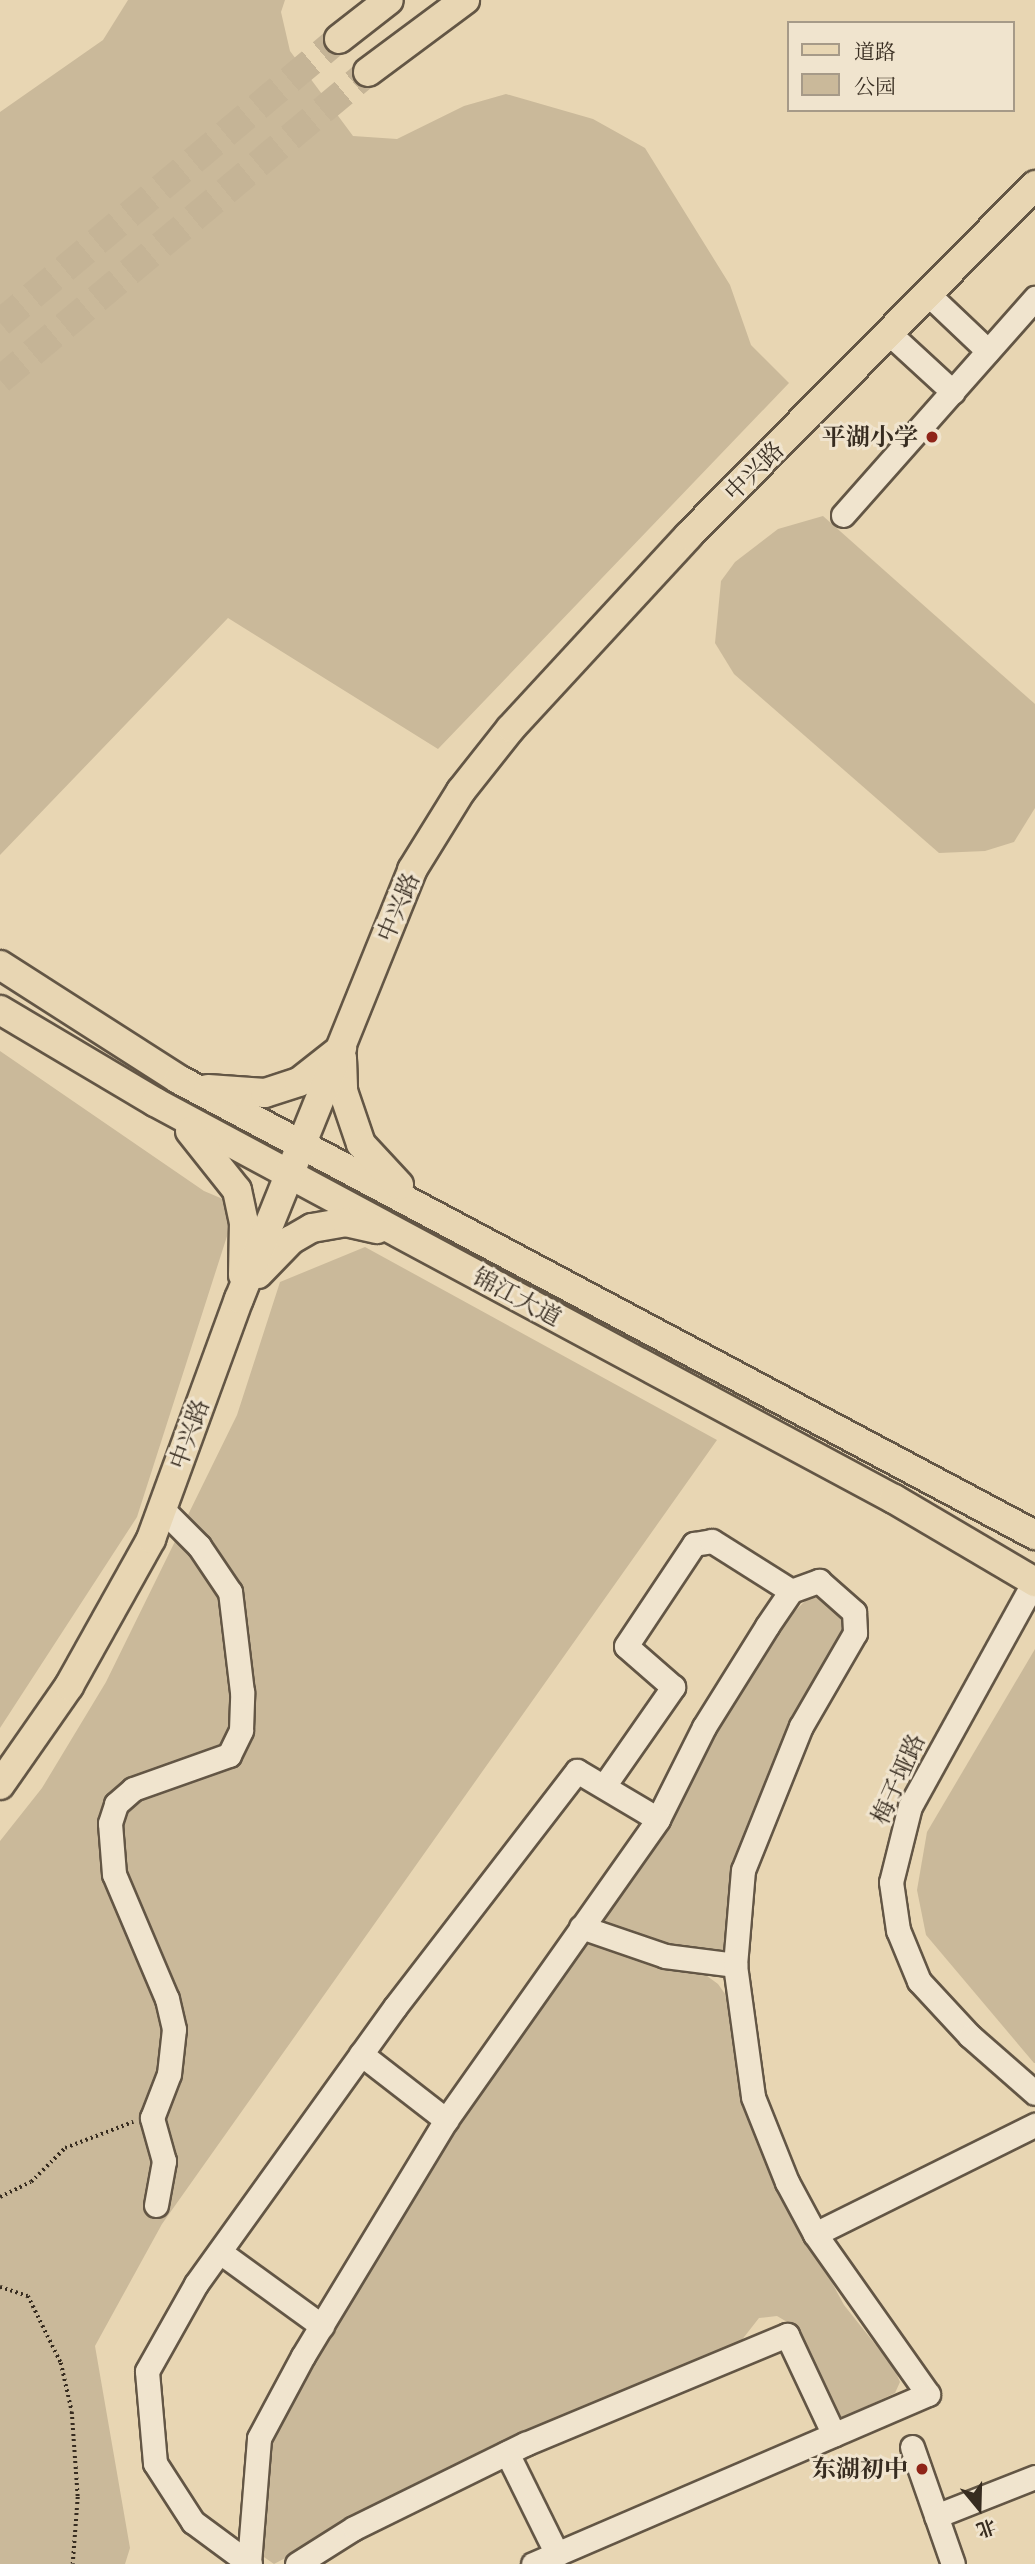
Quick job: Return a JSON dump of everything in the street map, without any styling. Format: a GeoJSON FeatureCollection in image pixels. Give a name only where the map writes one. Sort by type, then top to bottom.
{"type":"FeatureCollection","features":[{"type":"Feature","properties":{"kind":"main road"},"geometry":{"type":"LineString","coordinates":[[339,39],[389,0]]}},
{"type":"Feature","properties":{"kind":"main road"},"geometry":{"type":"LineString","coordinates":[[368,72],[465,0]]}},
{"type":"Feature","properties":{"kind":"main road","name":"中兴路"},"geometry":{"type":"LineString","coordinates":[[0,1785],[69,1686],[151,1539],[239,1299],[293,1176],[412,870],[461,791],[511,729],[688,536],[891,335],[1035,185]]}},
{"type":"Feature","properties":{"kind":"main road","name":"锦江大道"},"geometry":{"type":"LineString","coordinates":[[0,965],[178,1079],[1035,1535]]}},
{"type":"Feature","properties":{"kind":"main road","name":"锦江大道"},"geometry":{"type":"LineString","coordinates":[[0,1010],[155,1102],[894,1499],[1035,1581]]}},
{"type":"Feature","properties":{"kind":"main road"},"geometry":{"type":"LineString","coordinates":[[178,1079],[214,1091],[265,1093],[299,1082],[342,1048]]}},
{"type":"Feature","properties":{"kind":"main road"},"geometry":{"type":"LineString","coordinates":[[342,1048],[343,1091],[360,1144],[423,1208]]}},
{"type":"Feature","properties":{"kind":"main road"},"geometry":{"type":"LineString","coordinates":[[155,1102],[201,1140],[237,1189],[246,1256],[239,1299]]}},
{"type":"Feature","properties":{"kind":"main road"},"geometry":{"type":"LineString","coordinates":[[239,1299],[267,1263],[312,1228],[346,1223],[403,1236]]}},
{"type":"Feature","properties":{"kind":"street"},"geometry":{"type":"LineString","coordinates":[[929,295],[988,351]]}},
{"type":"Feature","properties":{"kind":"street"},"geometry":{"type":"LineString","coordinates":[[843,515],[1035,298]]}},
{"type":"Feature","properties":{"kind":"street"},"geometry":{"type":"LineString","coordinates":[[891,335],[953,392]]}},
{"type":"Feature","properties":{"kind":"street"},"geometry":{"type":"LineString","coordinates":[[156,2205],[164,2161],[152,2118],[169,2074],[174,2029],[167,1999],[114,1874],[110,1823],[116,1804],[134,1789],[229,1755],[241,1730],[243,1692],[230,1591],[199,1546],[162,1509]]}},
{"type":"Feature","properties":{"kind":"street"},"geometry":{"type":"LineString","coordinates":[[604,1786],[673,1687],[626,1646],[694,1544],[712,1541],[791,1591]]}},
{"type":"Feature","properties":{"kind":"street"},"geometry":{"type":"LineString","coordinates":[[250,2563],[259,2438],[322,2326],[446,2120],[657,1819],[704,1727],[791,1591],[819,1581],[854,1612],[855,1633],[802,1726],[743,1870],[735,1965],[753,2097],[815,2234],[928,2394],[533,2564]]}},
{"type":"Feature","properties":{"kind":"street","name":"梅子垭路"},"geometry":{"type":"LineString","coordinates":[[1035,1581],[910,1806],[891,1882],[898,1930],[919,1981],[970,2036],[1035,2092]]}},
{"type":"Feature","properties":{"kind":"street"},"geometry":{"type":"LineString","coordinates":[[250,2563],[193,2522],[155,2463],[147,2371],[220,2252],[361,2054],[577,1770],[657,1819]]}},
{"type":"Feature","properties":{"kind":"street"},"geometry":{"type":"LineString","coordinates":[[581,1927],[665,1956],[735,1965]]}},
{"type":"Feature","properties":{"kind":"street"},"geometry":{"type":"LineString","coordinates":[[361,2054],[446,2120]]}},
{"type":"Feature","properties":{"kind":"street"},"geometry":{"type":"LineString","coordinates":[[815,2234],[1035,2125]]}},
{"type":"Feature","properties":{"kind":"street"},"geometry":{"type":"LineString","coordinates":[[220,2252],[322,2326]]}},
{"type":"Feature","properties":{"kind":"street"},"geometry":{"type":"LineString","coordinates":[[297,2564],[354,2528],[507,2453],[787,2335],[834,2435]]}},
{"type":"Feature","properties":{"kind":"street"},"geometry":{"type":"LineString","coordinates":[[912,2447],[953,2564]]}},
{"type":"Feature","properties":{"kind":"street"},"geometry":{"type":"LineString","coordinates":[[507,2453],[557,2554]]}},
{"type":"Feature","properties":{"kind":"street"},"geometry":{"type":"LineString","coordinates":[[936,2516],[1035,2477]]}},
{"type":"Feature","properties":{"kind":"path"},"geometry":{"type":"LineString","coordinates":[[0,2197],[31,2182],[83,2138],[152,2118]]}},
{"type":"Feature","properties":{"kind":"path"},"geometry":{"type":"LineString","coordinates":[[0,2287],[28,2296],[61,2364],[72,2412],[78,2497],[73,2564]]}},
{"type":"Feature","properties":{"kind":"green space"},"geometry":{"type":"Polygon","coordinates":[[[128,0],[285,0],[281,12],[290,51],[353,136],[397,139],[464,106],[506,94],[593,119],[645,148],[730,285],[751,345],[789,383],[438,749],[228,618],[0,855],[0,112],[103,40],[128,0]]]}},
{"type":"Feature","properties":{"kind":"green space"},"geometry":{"type":"Polygon","coordinates":[[[823,516],[1035,704],[1035,808],[1014,842],[985,851],[939,853],[734,674],[715,643],[721,581],[735,562],[778,529],[823,516]]]}},
{"type":"Feature","properties":{"kind":"green space"},"geometry":{"type":"Polygon","coordinates":[[[0,1051],[204,1191],[237,1205],[137,1517],[0,1728],[0,1051]]]}},
{"type":"Feature","properties":{"kind":"green space"},"geometry":{"type":"Polygon","coordinates":[[[365,1247],[717,1440],[162,2224],[95,2346],[130,2548],[125,2564],[0,2564],[0,1841],[42,1788],[106,1682],[237,1415],[280,1282],[365,1247]]]}},
{"type":"Feature","properties":{"kind":"green space"},"geometry":{"type":"Polygon","coordinates":[[[809,1597],[825,1599],[845,1615],[846,1630],[785,1741],[729,1955],[637,1941],[594,1923],[779,1627],[809,1597]]]}},
{"type":"Feature","properties":{"kind":"green space"},"geometry":{"type":"Polygon","coordinates":[[[1035,1649],[1034,2063],[926,1935],[917,1890],[927,1832],[1035,1649]]]}},
{"type":"Feature","properties":{"kind":"green space"},"geometry":{"type":"Polygon","coordinates":[[[585,1941],[644,1962],[703,1973],[718,1984],[730,2001],[782,2190],[844,2305],[894,2368],[900,2382],[895,2393],[835,2421],[794,2326],[777,2316],[759,2318],[741,2341],[496,2446],[274,2564],[261,2555],[266,2452],[284,2408],[469,2108],[585,1941]]]}},
{"type":"Feature","properties":{"kind":"tunnel"},"geometry":{"type":"LineString","coordinates":[[0,323],[339,39]]}},
{"type":"Feature","properties":{"kind":"tunnel"},"geometry":{"type":"LineString","coordinates":[[0,380],[368,72]]}},
{"type":"Feature","properties":{"kind":"place","name":"平湖小学"},"geometry":{"type":"Point","coordinates":[932,437]}},
{"type":"Feature","properties":{"kind":"place","name":"东湖初中"},"geometry":{"type":"Point","coordinates":[922,2469]}}]}
